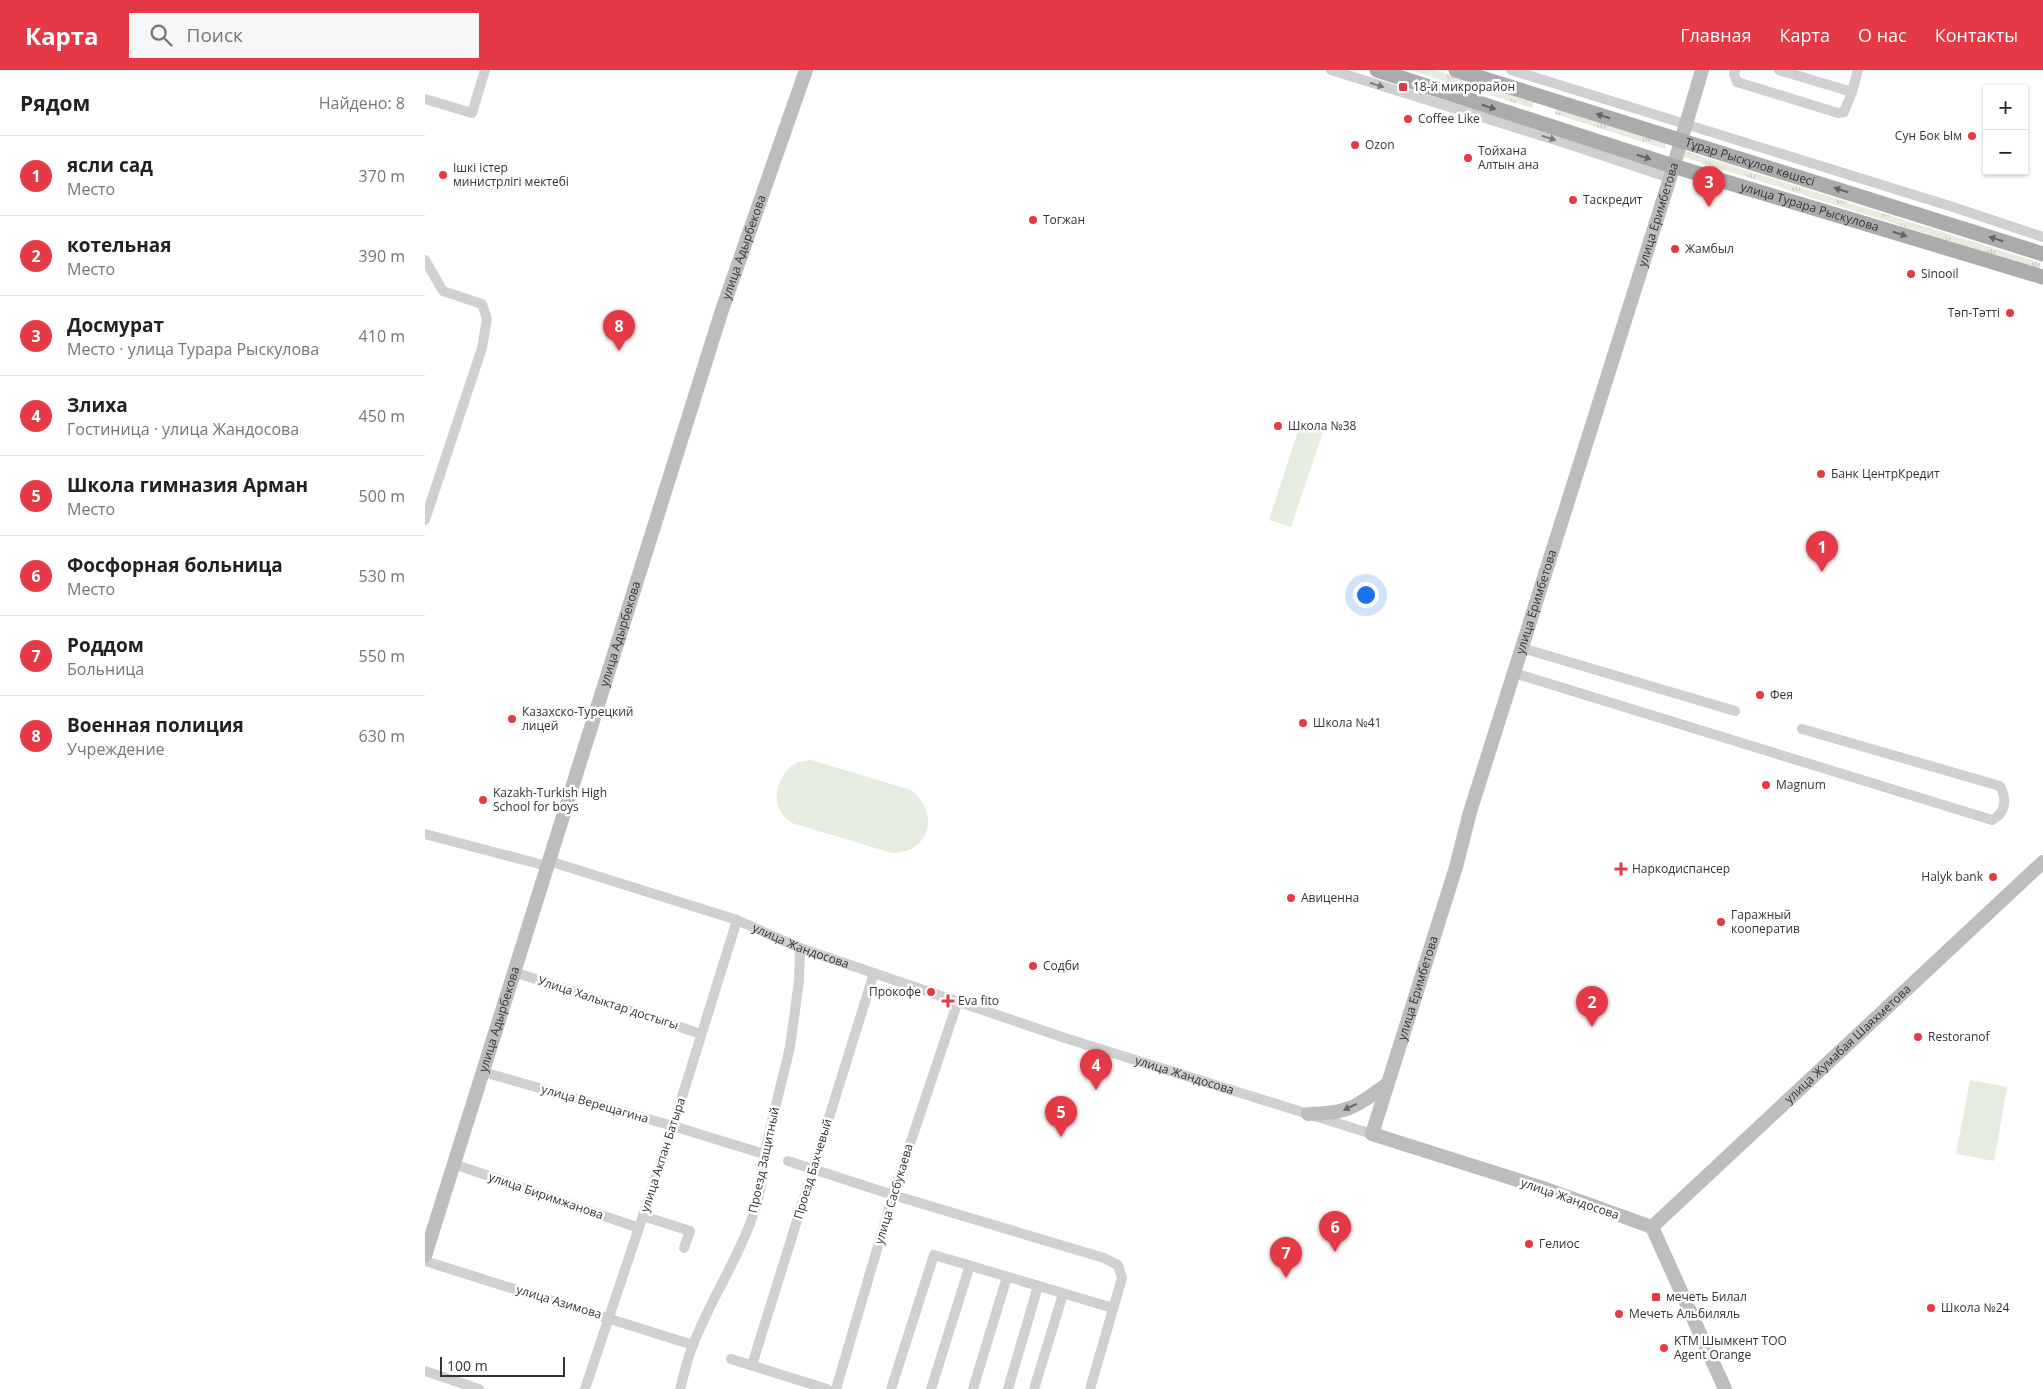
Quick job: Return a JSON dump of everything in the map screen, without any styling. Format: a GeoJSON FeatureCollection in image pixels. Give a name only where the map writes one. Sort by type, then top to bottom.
{"type":"FeatureCollection","features":[{"type":"Feature","properties":{"kind":"main road","name":"улица Турара Рыскулова"},"geometry":{"type":"LineString","coordinates":[[1377,70],[1604,144],[1672,172],[2043,277]]}},
{"type":"Feature","properties":{"kind":"main road","name":"Тұрар Рыскұлов көшесі"},"geometry":{"type":"LineString","coordinates":[[1456,70],[2043,254]]}},
{"type":"Feature","properties":{"kind":"main road"},"geometry":{"type":"LineString","coordinates":[[1537,123],[1544,98]]}},
{"type":"Feature","properties":{"kind":"street"},"geometry":{"type":"LineString","coordinates":[[425,99],[472,113],[485,70]]}},
{"type":"Feature","properties":{"kind":"street","name":"улица Адырбекова"},"geometry":{"type":"LineString","coordinates":[[425,1256],[722,310],[806,70]]}},
{"type":"Feature","properties":{"kind":"street"},"geometry":{"type":"LineString","coordinates":[[1331,70],[1569,144],[1672,172]]}},
{"type":"Feature","properties":{"kind":"street"},"geometry":{"type":"LineString","coordinates":[[1511,70],[1953,207],[2043,237]]}},
{"type":"Feature","properties":{"kind":"street","name":"улица Еримбетова"},"geometry":{"type":"LineString","coordinates":[[1372,1134],[1521,648],[1672,172],[1702,70]]}},
{"type":"Feature","properties":{"kind":"street"},"geometry":{"type":"LineString","coordinates":[[1735,70],[1734,74],[1737,82],[1838,113],[1844,112],[1847,108],[1858,70]]}},
{"type":"Feature","properties":{"kind":"street"},"geometry":{"type":"LineString","coordinates":[[1779,70],[1852,92]]}},
{"type":"Feature","properties":{"kind":"street"},"geometry":{"type":"LineString","coordinates":[[1569,144],[1604,144]]}},
{"type":"Feature","properties":{"kind":"street"},"geometry":{"type":"LineString","coordinates":[[425,260],[443,291],[482,304],[487,319],[481,348],[425,520]]}},
{"type":"Feature","properties":{"kind":"street"},"geometry":{"type":"LineString","coordinates":[[1521,648],[1735,712]]}},
{"type":"Feature","properties":{"kind":"street"},"geometry":{"type":"LineString","coordinates":[[1514,673],[1992,820],[2003,812],[2004,793],[2000,786],[1803,728]]}},
{"type":"Feature","properties":{"kind":"street","name":"улица Жандосова"},"geometry":{"type":"LineString","coordinates":[[425,834],[548,864],[737,920],[800,948],[1065,1038],[1546,1189],[1652,1227]]}},
{"type":"Feature","properties":{"kind":"street","name":"улица Жумабая Шаяхметова"},"geometry":{"type":"LineString","coordinates":[[1652,1227],[2043,862]]}},
{"type":"Feature","properties":{"kind":"street","name":"улица Акпан Батыра"},"geometry":{"type":"LineString","coordinates":[[585,1389],[673,1126],[737,920]]}},
{"type":"Feature","properties":{"kind":"street","name":"Проезд Защитный"},"geometry":{"type":"LineString","coordinates":[[680,1389],[693,1345],[747,1235],[764,1172],[764,1154],[790,1047],[799,981],[800,948]]}},
{"type":"Feature","properties":{"kind":"street","name":"Улица Халыктар достыгы"},"geometry":{"type":"LineString","coordinates":[[514,972],[701,1034]]}},
{"type":"Feature","properties":{"kind":"street","name":"Проезд Бахчевый"},"geometry":{"type":"LineString","coordinates":[[751,1365],[874,973]]}},
{"type":"Feature","properties":{"kind":"street","name":"улица Сасбукаева"},"geometry":{"type":"LineString","coordinates":[[837,1389],[893,1195],[958,1002]]}},
{"type":"Feature","properties":{"kind":"street","name":"улица Верещагина"},"geometry":{"type":"LineString","coordinates":[[483,1072],[764,1154]]}},
{"type":"Feature","properties":{"kind":"street"},"geometry":{"type":"LineString","coordinates":[[1308,1114],[1332,1114],[1349,1110],[1387,1084]]}},
{"type":"Feature","properties":{"kind":"street"},"geometry":{"type":"LineString","coordinates":[[788,1161],[1112,1262],[1118,1266],[1122,1278],[1090,1389]]}},
{"type":"Feature","properties":{"kind":"street","name":"улица Биримжанова"},"geometry":{"type":"LineString","coordinates":[[454,1164],[639,1228]]}},
{"type":"Feature","properties":{"kind":"street"},"geometry":{"type":"LineString","coordinates":[[643,1216],[689,1231],[684,1248]]}},
{"type":"Feature","properties":{"kind":"street"},"geometry":{"type":"LineString","coordinates":[[1652,1227],[1725,1389]]}},
{"type":"Feature","properties":{"kind":"street"},"geometry":{"type":"LineString","coordinates":[[891,1389],[934,1255],[1113,1308]]}},
{"type":"Feature","properties":{"kind":"street","name":"улица Азимова"},"geometry":{"type":"LineString","coordinates":[[425,1261],[693,1345]]}},
{"type":"Feature","properties":{"kind":"street"},"geometry":{"type":"LineString","coordinates":[[931,1389],[970,1265]]}},
{"type":"Feature","properties":{"kind":"street"},"geometry":{"type":"LineString","coordinates":[[973,1389],[1007,1276]]}},
{"type":"Feature","properties":{"kind":"street"},"geometry":{"type":"LineString","coordinates":[[1008,1389],[1037,1286]]}},
{"type":"Feature","properties":{"kind":"street"},"geometry":{"type":"LineString","coordinates":[[1034,1389],[1063,1294]]}},
{"type":"Feature","properties":{"kind":"street"},"geometry":{"type":"LineString","coordinates":[[731,1359],[827,1389]]}},
{"type":"Feature","properties":{"kind":"street"},"geometry":{"type":"LineString","coordinates":[[425,1371],[479,1389]]}},
{"type":"Feature","properties":{"kind":"green space"},"geometry":{"type":"Polygon","coordinates":[[[1409,70],[1435,70],[1534,101],[1532,108],[1409,70]]]}},
{"type":"Feature","properties":{"kind":"green space"},"geometry":{"type":"Polygon","coordinates":[[[1557,107],[1666,141],[1665,149],[1555,114],[1557,107]]]}},
{"type":"Feature","properties":{"kind":"green space"},"geometry":{"type":"Polygon","coordinates":[[[1685,151],[2041,263],[2039,269],[1683,157],[1685,151]]]}},
{"type":"Feature","properties":{"kind":"green space"},"geometry":{"type":"Polygon","coordinates":[[[1301,422],[1324,429],[1291,527],[1269,520],[1301,422]]]}},
{"type":"Feature","properties":{"kind":"green space"},"geometry":{"type":"Polygon","coordinates":[[[811,760],[911,790],[926,809],[927,830],[923,839],[916,846],[905,851],[892,853],[792,823],[783,815],[777,803],[780,782],[783,775],[793,765],[811,760]]]}},
{"type":"Feature","properties":{"kind":"green space"},"geometry":{"type":"Polygon","coordinates":[[[1970,1080],[2007,1087],[1994,1161],[1956,1154],[1970,1080]]]}},
{"type":"Feature","properties":{"kind":"place","name":"18-й микрорайон"},"geometry":{"type":"Point","coordinates":[1403,87]}},
{"type":"Feature","properties":{"kind":"place","name":"Coffee Like"},"geometry":{"type":"Point","coordinates":[1408,119]}},
{"type":"Feature","properties":{"kind":"place","name":"Сун Бок Ым"},"geometry":{"type":"Point","coordinates":[1972,136]}},
{"type":"Feature","properties":{"kind":"place","name":"Ozon"},"geometry":{"type":"Point","coordinates":[1355,145]}},
{"type":"Feature","properties":{"kind":"place","name":"Тойхана Алтын ана"},"geometry":{"type":"Point","coordinates":[1468,158]}},
{"type":"Feature","properties":{"kind":"place","name":"Ішкі істер министрлігі мектебі"},"geometry":{"type":"Point","coordinates":[443,175]}},
{"type":"Feature","properties":{"kind":"place","name":"Таскредит"},"geometry":{"type":"Point","coordinates":[1573,200]}},
{"type":"Feature","properties":{"kind":"place","name":"Досмурат"},"geometry":{"type":"Point","coordinates":[1709,207]}},
{"type":"Feature","properties":{"kind":"place","name":"Тогжан"},"geometry":{"type":"Point","coordinates":[1033,220]}},
{"type":"Feature","properties":{"kind":"place","name":"Жамбыл"},"geometry":{"type":"Point","coordinates":[1675,249]}},
{"type":"Feature","properties":{"kind":"place","name":"Sinooil"},"geometry":{"type":"Point","coordinates":[1911,274]}},
{"type":"Feature","properties":{"kind":"place","name":"Тәп-Тәтті"},"geometry":{"type":"Point","coordinates":[2010,313]}},
{"type":"Feature","properties":{"kind":"place","name":"Военная полиция"},"geometry":{"type":"Point","coordinates":[619,351]}},
{"type":"Feature","properties":{"kind":"place","name":"Школа №38"},"geometry":{"type":"Point","coordinates":[1278,426]}},
{"type":"Feature","properties":{"kind":"place","name":"Банк ЦентрКредит"},"geometry":{"type":"Point","coordinates":[1821,474]}},
{"type":"Feature","properties":{"kind":"place","name":"ясли сад"},"geometry":{"type":"Point","coordinates":[1822,572]}},
{"type":"Feature","properties":{"kind":"place","name":"Фея"},"geometry":{"type":"Point","coordinates":[1760,695]}},
{"type":"Feature","properties":{"kind":"place","name":"Казахско-Турецкий лицей"},"geometry":{"type":"Point","coordinates":[512,719]}},
{"type":"Feature","properties":{"kind":"place","name":"Школа №41"},"geometry":{"type":"Point","coordinates":[1303,723]}},
{"type":"Feature","properties":{"kind":"place","name":"Magnum"},"geometry":{"type":"Point","coordinates":[1766,785]}},
{"type":"Feature","properties":{"kind":"place","name":"Kazakh-Turkish High School for boys"},"geometry":{"type":"Point","coordinates":[483,800]}},
{"type":"Feature","properties":{"kind":"place","name":"Наркодиспансер"},"geometry":{"type":"Point","coordinates":[1621,869]}},
{"type":"Feature","properties":{"kind":"place","name":"Halyk bank"},"geometry":{"type":"Point","coordinates":[1993,877]}},
{"type":"Feature","properties":{"kind":"place","name":"Авиценна"},"geometry":{"type":"Point","coordinates":[1291,898]}},
{"type":"Feature","properties":{"kind":"place","name":"Гаражный кооператив"},"geometry":{"type":"Point","coordinates":[1721,922]}},
{"type":"Feature","properties":{"kind":"place","name":"Содби"},"geometry":{"type":"Point","coordinates":[1033,966]}},
{"type":"Feature","properties":{"kind":"place","name":"Прокофе"},"geometry":{"type":"Point","coordinates":[931,992]}},
{"type":"Feature","properties":{"kind":"place","name":"Eva fito"},"geometry":{"type":"Point","coordinates":[948,1001]}},
{"type":"Feature","properties":{"kind":"place","name":"котельная"},"geometry":{"type":"Point","coordinates":[1592,1027]}},
{"type":"Feature","properties":{"kind":"place","name":"Restoranof"},"geometry":{"type":"Point","coordinates":[1918,1037]}},
{"type":"Feature","properties":{"kind":"place","name":"Злиха"},"geometry":{"type":"Point","coordinates":[1096,1090]}},
{"type":"Feature","properties":{"kind":"place","name":"Школа гимназия Арман"},"geometry":{"type":"Point","coordinates":[1061,1137]}},
{"type":"Feature","properties":{"kind":"place","name":"Гелиос"},"geometry":{"type":"Point","coordinates":[1529,1244]}},
{"type":"Feature","properties":{"kind":"place","name":"Фосфорная больница"},"geometry":{"type":"Point","coordinates":[1335,1252]}},
{"type":"Feature","properties":{"kind":"place","name":"Роддом"},"geometry":{"type":"Point","coordinates":[1286,1278]}},
{"type":"Feature","properties":{"kind":"place","name":"мечеть Билал"},"geometry":{"type":"Point","coordinates":[1656,1297]}},
{"type":"Feature","properties":{"kind":"place","name":"Школа №24"},"geometry":{"type":"Point","coordinates":[1931,1308]}},
{"type":"Feature","properties":{"kind":"place","name":"Мечеть Альбиляль"},"geometry":{"type":"Point","coordinates":[1619,1314]}},
{"type":"Feature","properties":{"kind":"place","name":"KTM Шымкент ТОО Agent Orange"},"geometry":{"type":"Point","coordinates":[1664,1348]}}]}
